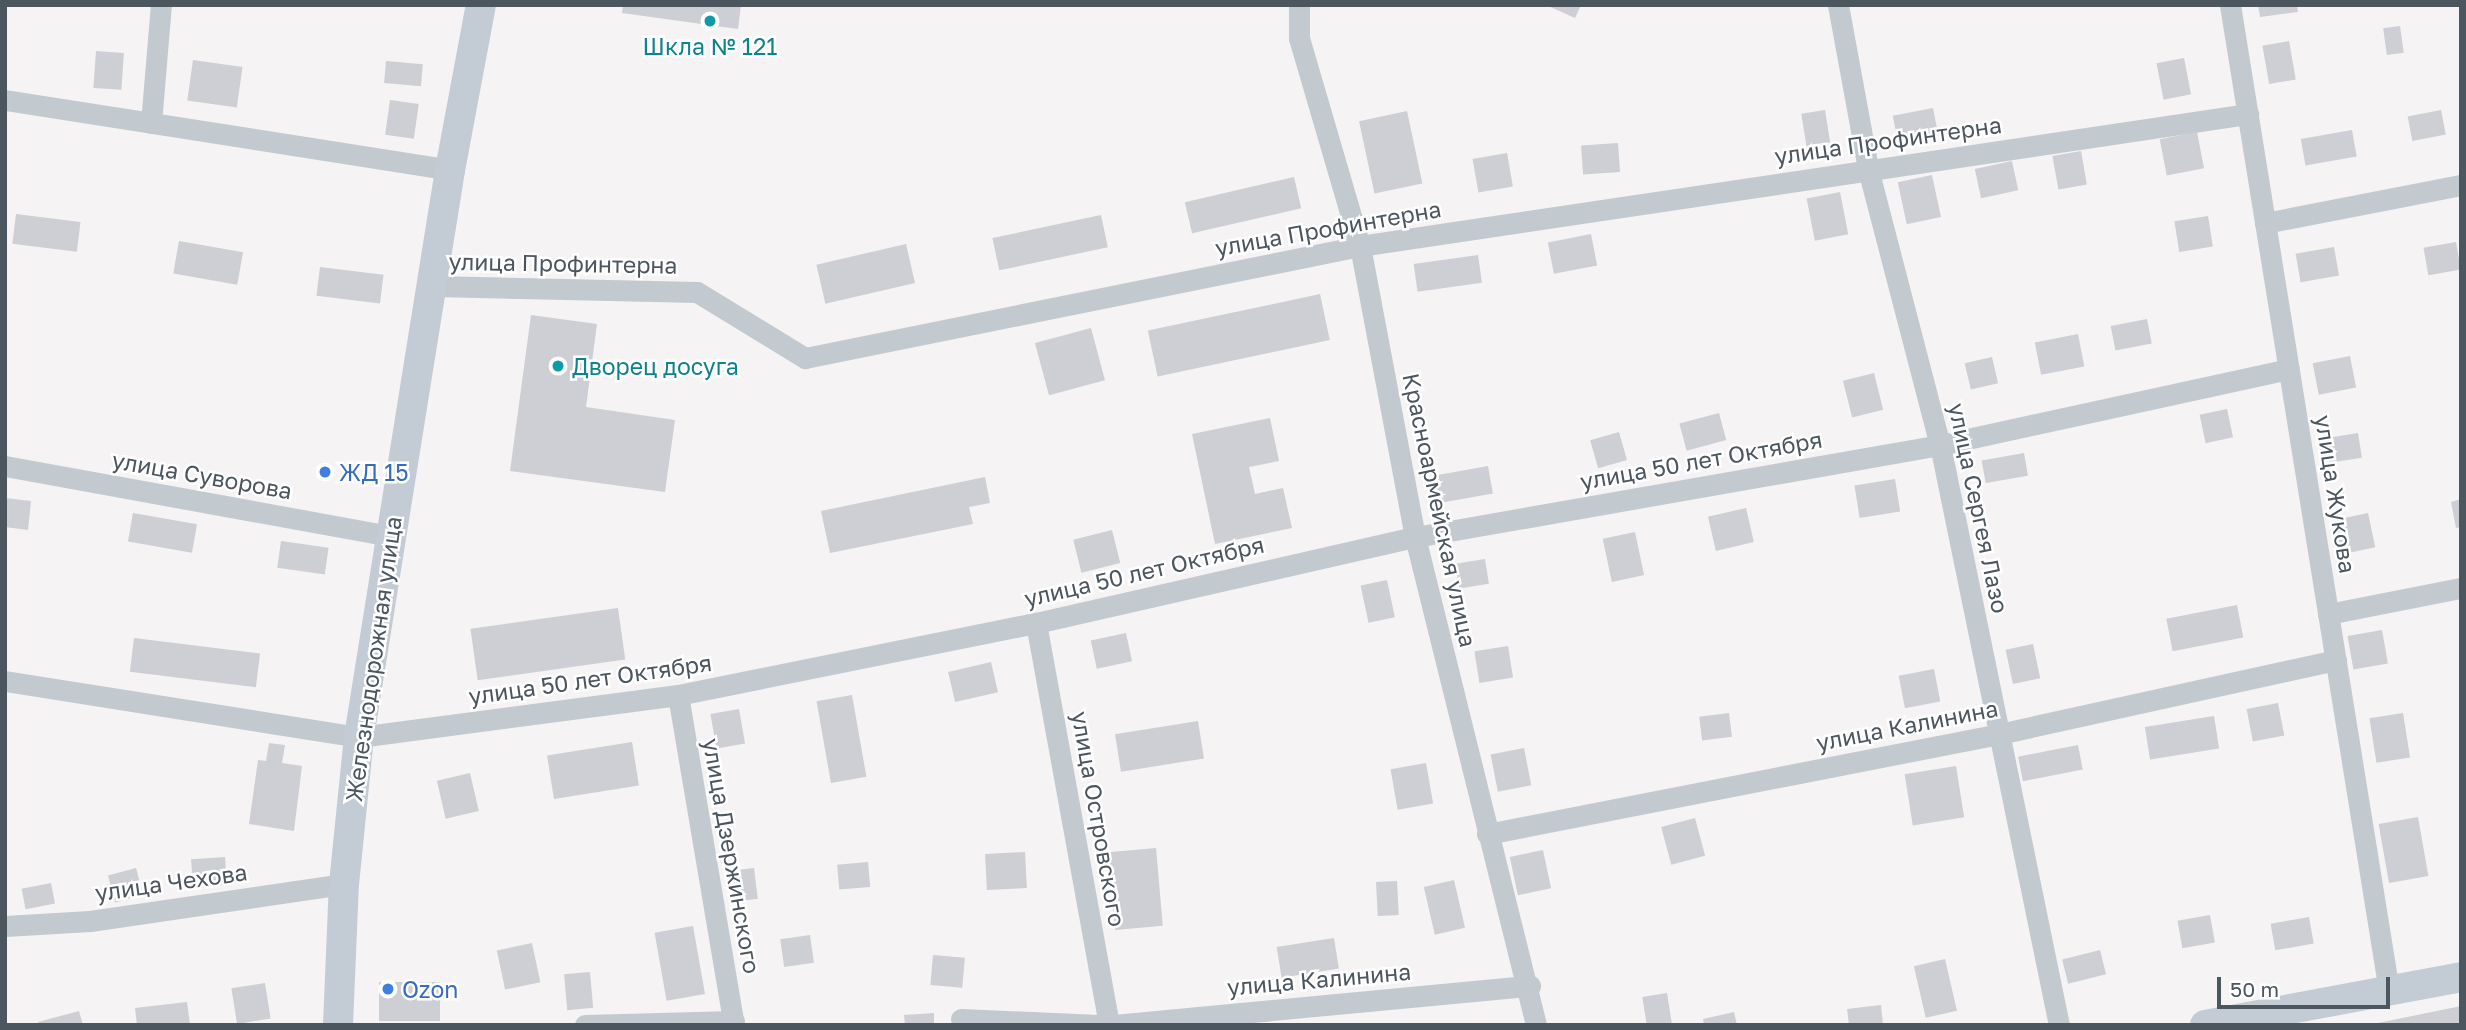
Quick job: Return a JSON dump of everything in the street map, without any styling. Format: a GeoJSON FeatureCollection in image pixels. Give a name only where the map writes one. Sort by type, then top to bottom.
{"type":"FeatureCollection","features":[{"type":"Feature","properties":{"kind":"street"},"geometry":{"type":"LineString","coordinates":[[151,123],[161,5]]}},
{"type":"Feature","properties":{"kind":"street","name":"Железнодорожная улица"},"geometry":{"type":"LineString","coordinates":[[338,1025],[344,884],[359,737],[389,536],[434,286],[450,170],[481,5]]}},
{"type":"Feature","properties":{"kind":"street","name":"Красноармейская улица"},"geometry":{"type":"LineString","coordinates":[[1299,5],[1299,38],[1360,246],[1415,537],[1487,834],[1530,986],[1536,1025]]}},
{"type":"Feature","properties":{"kind":"street","name":"улица Сергея Лазо"},"geometry":{"type":"LineString","coordinates":[[1838,5],[1868,169],[1940,445],[2059,1025]]}},
{"type":"Feature","properties":{"kind":"street","name":"улица Жукова"},"geometry":{"type":"LineString","coordinates":[[2230,5],[2389,991]]}},
{"type":"Feature","properties":{"kind":"street"},"geometry":{"type":"LineString","coordinates":[[5,100],[450,170]]}},
{"type":"Feature","properties":{"kind":"street","name":"улица Профинтерна"},"geometry":{"type":"LineString","coordinates":[[434,286],[697,292],[805,358],[1360,246],[2248,114]]}},
{"type":"Feature","properties":{"kind":"street"},"geometry":{"type":"LineString","coordinates":[[2265,223],[2461,185]]}},
{"type":"Feature","properties":{"kind":"street","name":"улица 50 лет Октября"},"geometry":{"type":"LineString","coordinates":[[5,681],[359,737],[678,695],[1036,623],[1415,537],[1940,445],[2289,369]]}},
{"type":"Feature","properties":{"kind":"street","name":"улица Суворова"},"geometry":{"type":"LineString","coordinates":[[5,466],[389,536]]}},
{"type":"Feature","properties":{"kind":"street"},"geometry":{"type":"LineString","coordinates":[[2328,614],[2461,588]]}},
{"type":"Feature","properties":{"kind":"street","name":"улица Островского"},"geometry":{"type":"LineString","coordinates":[[1036,623],[1112,1025]]}},
{"type":"Feature","properties":{"kind":"street","name":"улица Калинина"},"geometry":{"type":"LineString","coordinates":[[1487,834],[1999,734],[2336,660]]}},
{"type":"Feature","properties":{"kind":"street","name":"улица Дзержинского"},"geometry":{"type":"LineString","coordinates":[[678,695],[734,1023]]}},
{"type":"Feature","properties":{"kind":"street","name":"улица Чехова"},"geometry":{"type":"LineString","coordinates":[[5,926],[90,920],[344,884]]}},
{"type":"Feature","properties":{"kind":"street"},"geometry":{"type":"LineString","coordinates":[[2205,1025],[2461,977]]}},
{"type":"Feature","properties":{"kind":"street","name":"улица Калинина"},"geometry":{"type":"LineString","coordinates":[[1112,1025],[1530,986]]}},
{"type":"Feature","properties":{"kind":"street"},"geometry":{"type":"LineString","coordinates":[[961,1020],[1099,1025]]}},
{"type":"Feature","properties":{"kind":"street"},"geometry":{"type":"LineString","coordinates":[[584,1025],[734,1023]]}},
{"type":"Feature","properties":{"kind":"building","name":"Шкла № 121"},"geometry":{"type":"Polygon","coordinates":[[[623,5],[741,5],[738,29],[622,13],[623,5]]]}},
{"type":"Feature","properties":{"kind":"building"},"geometry":{"type":"Polygon","coordinates":[[[1546,5],[1581,5],[1575,18],[1546,5]]]}},
{"type":"Feature","properties":{"kind":"building"},"geometry":{"type":"Polygon","coordinates":[[[2258,5],[2297,5],[2298,12],[2260,17],[2258,5]]]}},
{"type":"Feature","properties":{"kind":"building"},"geometry":{"type":"Polygon","coordinates":[[[2400,26],[2404,53],[2387,55],[2383,28],[2400,26]]]}},
{"type":"Feature","properties":{"kind":"building"},"geometry":{"type":"Polygon","coordinates":[[[2289,41],[2296,79],[2269,84],[2262,46],[2289,41]]]}},
{"type":"Feature","properties":{"kind":"building"},"geometry":{"type":"Polygon","coordinates":[[[96,51],[124,53],[121,90],[93,88],[96,51]]]}},
{"type":"Feature","properties":{"kind":"building"},"geometry":{"type":"Polygon","coordinates":[[[2184,58],[2191,94],[2164,100],[2157,63],[2184,58]]]}},
{"type":"Feature","properties":{"kind":"building"},"geometry":{"type":"Polygon","coordinates":[[[193,60],[243,67],[237,108],[187,101],[193,60]]]}},
{"type":"Feature","properties":{"kind":"building"},"geometry":{"type":"Polygon","coordinates":[[[386,61],[423,64],[421,86],[384,83],[386,61]]]}},
{"type":"Feature","properties":{"kind":"building"},"geometry":{"type":"Polygon","coordinates":[[[390,100],[419,104],[414,139],[385,135],[390,100]]]}},
{"type":"Feature","properties":{"kind":"building"},"geometry":{"type":"Polygon","coordinates":[[[1933,108],[1938,134],[1898,141],[1893,116],[1933,108]]]}},
{"type":"Feature","properties":{"kind":"building"},"geometry":{"type":"Polygon","coordinates":[[[1825,110],[1830,143],[1806,146],[1801,114],[1825,110]]]}},
{"type":"Feature","properties":{"kind":"building"},"geometry":{"type":"Polygon","coordinates":[[[2441,110],[2446,135],[2412,141],[2408,116],[2441,110]]]}},
{"type":"Feature","properties":{"kind":"building"},"geometry":{"type":"Polygon","coordinates":[[[1407,111],[1422,183],[1374,194],[1359,121],[1407,111]]]}},
{"type":"Feature","properties":{"kind":"building"},"geometry":{"type":"Polygon","coordinates":[[[2352,130],[2357,157],[2305,166],[2301,139],[2352,130]]]}},
{"type":"Feature","properties":{"kind":"building"},"geometry":{"type":"Polygon","coordinates":[[[2197,132],[2204,168],[2167,176],[2160,139],[2197,132]]]}},
{"type":"Feature","properties":{"kind":"building"},"geometry":{"type":"Polygon","coordinates":[[[1618,143],[1620,172],[1583,175],[1581,146],[1618,143]]]}},
{"type":"Feature","properties":{"kind":"building"},"geometry":{"type":"Polygon","coordinates":[[[2081,151],[2087,184],[2058,190],[2052,156],[2081,151]]]}},
{"type":"Feature","properties":{"kind":"building"},"geometry":{"type":"Polygon","coordinates":[[[1507,153],[1513,186],[1478,193],[1473,159],[1507,153]]]}},
{"type":"Feature","properties":{"kind":"building"},"geometry":{"type":"Polygon","coordinates":[[[2012,161],[2018,190],[1981,198],[1975,169],[2012,161]]]}},
{"type":"Feature","properties":{"kind":"building"},"geometry":{"type":"Polygon","coordinates":[[[1932,175],[1941,217],[1907,224],[1898,182],[1932,175]]]}},
{"type":"Feature","properties":{"kind":"building"},"geometry":{"type":"Polygon","coordinates":[[[1294,177],[1301,208],[1192,233],[1185,202],[1294,177]]]}},
{"type":"Feature","properties":{"kind":"building"},"geometry":{"type":"Polygon","coordinates":[[[1840,192],[1848,234],[1815,241],[1807,198],[1840,192]]]}},
{"type":"Feature","properties":{"kind":"building"},"geometry":{"type":"Polygon","coordinates":[[[16,214],[81,222],[77,252],[12,244],[16,214]]]}},
{"type":"Feature","properties":{"kind":"building"},"geometry":{"type":"Polygon","coordinates":[[[1101,215],[1108,247],[999,270],[992,238],[1101,215]]]}},
{"type":"Feature","properties":{"kind":"building"},"geometry":{"type":"Polygon","coordinates":[[[2208,216],[2213,247],[2179,252],[2174,221],[2208,216]]]}},
{"type":"Feature","properties":{"kind":"building"},"geometry":{"type":"Polygon","coordinates":[[[1591,234],[1597,265],[1554,274],[1548,242],[1591,234]]]}},
{"type":"Feature","properties":{"kind":"building"},"geometry":{"type":"Polygon","coordinates":[[[179,241],[243,252],[237,285],[173,273],[179,241]]]}},
{"type":"Feature","properties":{"kind":"building"},"geometry":{"type":"Polygon","coordinates":[[[2456,242],[2461,270],[2428,275],[2424,248],[2456,242]]]}},
{"type":"Feature","properties":{"kind":"building"},"geometry":{"type":"Polygon","coordinates":[[[906,244],[915,283],[825,304],[816,265],[906,244]]]}},
{"type":"Feature","properties":{"kind":"building"},"geometry":{"type":"Polygon","coordinates":[[[2334,247],[2339,276],[2301,282],[2296,254],[2334,247]]]}},
{"type":"Feature","properties":{"kind":"building"},"geometry":{"type":"Polygon","coordinates":[[[1478,255],[1482,283],[1418,292],[1414,264],[1478,255]]]}},
{"type":"Feature","properties":{"kind":"building"},"geometry":{"type":"Polygon","coordinates":[[[320,267],[384,275],[380,304],[316,296],[320,267]]]}},
{"type":"Feature","properties":{"kind":"building"},"geometry":{"type":"Polygon","coordinates":[[[1320,294],[1330,340],[1158,377],[1148,331],[1320,294]]]}},
{"type":"Feature","properties":{"kind":"building","name":"Дворец досуга"},"geometry":{"type":"Polygon","coordinates":[[[531,315],[597,324],[586,407],[675,420],[665,492],[510,471],[531,315]]]}},
{"type":"Feature","properties":{"kind":"building"},"geometry":{"type":"Polygon","coordinates":[[[2147,319],[2152,344],[2115,351],[2111,326],[2147,319]]]}},
{"type":"Feature","properties":{"kind":"building"},"geometry":{"type":"Polygon","coordinates":[[[1091,328],[1105,380],[1049,395],[1035,343],[1091,328]]]}},
{"type":"Feature","properties":{"kind":"building"},"geometry":{"type":"Polygon","coordinates":[[[2078,334],[2084,366],[2041,375],[2035,342],[2078,334]]]}},
{"type":"Feature","properties":{"kind":"building"},"geometry":{"type":"Polygon","coordinates":[[[2350,356],[2356,387],[2319,395],[2313,363],[2350,356]]]}},
{"type":"Feature","properties":{"kind":"building"},"geometry":{"type":"Polygon","coordinates":[[[1992,357],[1998,383],[1971,390],[1965,363],[1992,357]]]}},
{"type":"Feature","properties":{"kind":"building"},"geometry":{"type":"Polygon","coordinates":[[[1874,373],[1883,410],[1852,418],[1843,381],[1874,373]]]}},
{"type":"Feature","properties":{"kind":"building"},"geometry":{"type":"Polygon","coordinates":[[[2227,409],[2233,437],[2206,443],[2200,415],[2227,409]]]}},
{"type":"Feature","properties":{"kind":"building"},"geometry":{"type":"Polygon","coordinates":[[[1719,413],[1726,440],[1687,451],[1679,424],[1719,413]]]}},
{"type":"Feature","properties":{"kind":"building"},"geometry":{"type":"Polygon","coordinates":[[[1270,418],[1279,461],[1249,467],[1255,494],[1283,488],[1292,528],[1215,544],[1192,434],[1270,418]]]}},
{"type":"Feature","properties":{"kind":"building"},"geometry":{"type":"Polygon","coordinates":[[[1619,432],[1627,460],[1598,468],[1590,440],[1619,432]]]}},
{"type":"Feature","properties":{"kind":"building"},"geometry":{"type":"Polygon","coordinates":[[[2358,433],[2362,458],[2329,463],[2325,438],[2358,433]]]}},
{"type":"Feature","properties":{"kind":"building"},"geometry":{"type":"Polygon","coordinates":[[[2024,453],[2028,476],[1986,483],[1982,460],[2024,453]]]}},
{"type":"Feature","properties":{"kind":"building"},"geometry":{"type":"Polygon","coordinates":[[[1488,466],[1493,494],[1440,503],[1435,475],[1488,466]]]}},
{"type":"Feature","properties":{"kind":"building"},"geometry":{"type":"Polygon","coordinates":[[[985,477],[990,503],[969,507],[973,524],[830,553],[821,511],[985,477]]]}},
{"type":"Feature","properties":{"kind":"building"},"geometry":{"type":"Polygon","coordinates":[[[1895,479],[1900,512],[1860,518],[1855,485],[1895,479]]]}},
{"type":"Feature","properties":{"kind":"building"},"geometry":{"type":"Polygon","coordinates":[[[5,498],[31,501],[28,530],[5,527],[5,498]]]}},
{"type":"Feature","properties":{"kind":"building"},"geometry":{"type":"Polygon","coordinates":[[[2461,499],[2461,527],[2456,528],[2451,502],[2461,499]]]}},
{"type":"Feature","properties":{"kind":"building"},"geometry":{"type":"Polygon","coordinates":[[[1746,508],[1754,542],[1716,551],[1708,517],[1746,508]]]}},
{"type":"Feature","properties":{"kind":"building"},"geometry":{"type":"Polygon","coordinates":[[[133,513],[197,524],[192,553],[128,542],[133,513]]]}},
{"type":"Feature","properties":{"kind":"building"},"geometry":{"type":"Polygon","coordinates":[[[2368,513],[2375,547],[2341,555],[2334,520],[2368,513]]]}},
{"type":"Feature","properties":{"kind":"building"},"geometry":{"type":"Polygon","coordinates":[[[1112,530],[1120,563],[1081,573],[1073,540],[1112,530]]]}},
{"type":"Feature","properties":{"kind":"building"},"geometry":{"type":"Polygon","coordinates":[[[1635,532],[1644,575],[1612,582],[1603,539],[1635,532]]]}},
{"type":"Feature","properties":{"kind":"building"},"geometry":{"type":"Polygon","coordinates":[[[281,541],[329,548],[325,574],[277,568],[281,541]]]}},
{"type":"Feature","properties":{"kind":"building"},"geometry":{"type":"Polygon","coordinates":[[[1485,559],[1489,584],[1459,588],[1455,564],[1485,559]]]}},
{"type":"Feature","properties":{"kind":"building"},"geometry":{"type":"Polygon","coordinates":[[[1387,580],[1395,617],[1368,623],[1361,586],[1387,580]]]}},
{"type":"Feature","properties":{"kind":"building"},"geometry":{"type":"Polygon","coordinates":[[[2237,605],[2243,637],[2173,651],[2166,619],[2237,605]]]}},
{"type":"Feature","properties":{"kind":"building"},"geometry":{"type":"Polygon","coordinates":[[[618,608],[625,659],[478,680],[470,629],[618,608]]]}},
{"type":"Feature","properties":{"kind":"building"},"geometry":{"type":"Polygon","coordinates":[[[2382,630],[2388,663],[2353,670],[2348,636],[2382,630]]]}},
{"type":"Feature","properties":{"kind":"building"},"geometry":{"type":"Polygon","coordinates":[[[1126,633],[1132,661],[1097,669],[1091,640],[1126,633]]]}},
{"type":"Feature","properties":{"kind":"building"},"geometry":{"type":"Polygon","coordinates":[[[134,638],[260,653],[256,687],[130,672],[134,638]]]}},
{"type":"Feature","properties":{"kind":"building"},"geometry":{"type":"Polygon","coordinates":[[[2033,644],[2040,678],[2013,684],[2006,650],[2033,644]]]}},
{"type":"Feature","properties":{"kind":"building"},"geometry":{"type":"Polygon","coordinates":[[[1508,646],[1513,678],[1479,683],[1474,651],[1508,646]]]}},
{"type":"Feature","properties":{"kind":"building"},"geometry":{"type":"Polygon","coordinates":[[[991,662],[998,692],[955,702],[948,672],[991,662]]]}},
{"type":"Feature","properties":{"kind":"building"},"geometry":{"type":"Polygon","coordinates":[[[1934,669],[1940,701],[1905,708],[1899,676],[1934,669]]]}},
{"type":"Feature","properties":{"kind":"building"},"geometry":{"type":"Polygon","coordinates":[[[852,695],[866,777],[831,783],[817,701],[852,695]]]}},
{"type":"Feature","properties":{"kind":"building"},"geometry":{"type":"Polygon","coordinates":[[[2278,703],[2284,735],[2253,741],[2247,709],[2278,703]]]}},
{"type":"Feature","properties":{"kind":"building"},"geometry":{"type":"Polygon","coordinates":[[[739,709],[745,743],[717,749],[710,714],[739,709]]]}},
{"type":"Feature","properties":{"kind":"building"},"geometry":{"type":"Polygon","coordinates":[[[1729,713],[1732,737],[1702,740],[1699,717],[1729,713]]]}},
{"type":"Feature","properties":{"kind":"building"},"geometry":{"type":"Polygon","coordinates":[[[2403,713],[2410,757],[2376,763],[2369,718],[2403,713]]]}},
{"type":"Feature","properties":{"kind":"building"},"geometry":{"type":"Polygon","coordinates":[[[2214,716],[2219,749],[2150,760],[2145,727],[2214,716]]]}},
{"type":"Feature","properties":{"kind":"building"},"geometry":{"type":"Polygon","coordinates":[[[1198,721],[1204,759],[1121,772],[1115,734],[1198,721]]]}},
{"type":"Feature","properties":{"kind":"building"},"geometry":{"type":"Polygon","coordinates":[[[632,742],[639,785],[554,799],[547,755],[632,742]]]}},
{"type":"Feature","properties":{"kind":"building"},"geometry":{"type":"Polygon","coordinates":[[[269,743],[285,745],[282,763],[302,766],[294,831],[249,824],[258,760],[266,761],[269,743]]]}},
{"type":"Feature","properties":{"kind":"building"},"geometry":{"type":"Polygon","coordinates":[[[2078,745],[2083,770],[2023,781],[2018,757],[2078,745]]]}},
{"type":"Feature","properties":{"kind":"building"},"geometry":{"type":"Polygon","coordinates":[[[1524,748],[1531,785],[1498,792],[1491,754],[1524,748]]]}},
{"type":"Feature","properties":{"kind":"building"},"geometry":{"type":"Polygon","coordinates":[[[1426,763],[1433,803],[1398,810],[1391,769],[1426,763]]]}},
{"type":"Feature","properties":{"kind":"building"},"geometry":{"type":"Polygon","coordinates":[[[1956,766],[1964,817],[1913,825],[1905,774],[1956,766]]]}},
{"type":"Feature","properties":{"kind":"building"},"geometry":{"type":"Polygon","coordinates":[[[470,773],[479,811],[446,819],[437,781],[470,773]]]}},
{"type":"Feature","properties":{"kind":"building"},"geometry":{"type":"Polygon","coordinates":[[[2418,817],[2428,876],[2389,883],[2379,824],[2418,817]]]}},
{"type":"Feature","properties":{"kind":"building"},"geometry":{"type":"Polygon","coordinates":[[[1695,818],[1705,856],[1671,865],[1661,827],[1695,818]]]}},
{"type":"Feature","properties":{"kind":"building"},"geometry":{"type":"Polygon","coordinates":[[[1156,848],[1163,926],[1115,930],[1108,852],[1156,848]]]}},
{"type":"Feature","properties":{"kind":"building"},"geometry":{"type":"Polygon","coordinates":[[[1543,850],[1551,888],[1518,895],[1510,857],[1543,850]]]}},
{"type":"Feature","properties":{"kind":"building"},"geometry":{"type":"Polygon","coordinates":[[[1025,852],[1027,888],[987,890],[985,854],[1025,852]]]}},
{"type":"Feature","properties":{"kind":"building"},"geometry":{"type":"Polygon","coordinates":[[[225,857],[227,885],[193,887],[191,859],[225,857]]]}},
{"type":"Feature","properties":{"kind":"building"},"geometry":{"type":"Polygon","coordinates":[[[868,862],[870,887],[839,890],[837,865],[868,862]]]}},
{"type":"Feature","properties":{"kind":"building"},"geometry":{"type":"Polygon","coordinates":[[[136,868],[143,895],[115,903],[108,876],[136,868]]]}},
{"type":"Feature","properties":{"kind":"building"},"geometry":{"type":"Polygon","coordinates":[[[754,868],[758,899],[736,901],[732,871],[754,868]]]}},
{"type":"Feature","properties":{"kind":"building"},"geometry":{"type":"Polygon","coordinates":[[[1454,880],[1465,928],[1435,935],[1424,887],[1454,880]]]}},
{"type":"Feature","properties":{"kind":"building"},"geometry":{"type":"Polygon","coordinates":[[[1397,881],[1399,915],[1378,916],[1376,882],[1397,881]]]}},
{"type":"Feature","properties":{"kind":"building"},"geometry":{"type":"Polygon","coordinates":[[[51,883],[55,904],[26,909],[22,889],[51,883]]]}},
{"type":"Feature","properties":{"kind":"building"},"geometry":{"type":"Polygon","coordinates":[[[2210,915],[2215,943],[2182,948],[2178,921],[2210,915]]]}},
{"type":"Feature","properties":{"kind":"building"},"geometry":{"type":"Polygon","coordinates":[[[2309,917],[2314,944],[2275,950],[2271,924],[2309,917]]]}},
{"type":"Feature","properties":{"kind":"building"},"geometry":{"type":"Polygon","coordinates":[[[693,926],[705,994],[667,1001],[655,933],[693,926]]]}},
{"type":"Feature","properties":{"kind":"building"},"geometry":{"type":"Polygon","coordinates":[[[810,935],[814,963],[784,967],[780,939],[810,935]]]}},
{"type":"Feature","properties":{"kind":"building"},"geometry":{"type":"Polygon","coordinates":[[[1334,938],[1339,969],[1282,978],[1277,947],[1334,938]]]}},
{"type":"Feature","properties":{"kind":"building"},"geometry":{"type":"Polygon","coordinates":[[[532,943],[540,982],[505,990],[497,950],[532,943]]]}},
{"type":"Feature","properties":{"kind":"building"},"geometry":{"type":"Polygon","coordinates":[[[2100,950],[2106,974],[2068,984],[2062,959],[2100,950]]]}},
{"type":"Feature","properties":{"kind":"building"},"geometry":{"type":"Polygon","coordinates":[[[933,955],[965,958],[962,988],[930,985],[933,955]]]}},
{"type":"Feature","properties":{"kind":"building"},"geometry":{"type":"Polygon","coordinates":[[[1945,959],[1957,1011],[1926,1018],[1914,966],[1945,959]]]}},
{"type":"Feature","properties":{"kind":"building"},"geometry":{"type":"Polygon","coordinates":[[[590,972],[593,1008],[567,1010],[564,974],[590,972]]]}},
{"type":"Feature","properties":{"kind":"building"},"geometry":{"type":"Polygon","coordinates":[[[379,982],[440,982],[440,1021],[379,1021],[379,982]]]}},
{"type":"Feature","properties":{"kind":"building"},"geometry":{"type":"Polygon","coordinates":[[[265,983],[271,1019],[237,1024],[231,988],[265,983]]]}},
{"type":"Feature","properties":{"kind":"building"},"geometry":{"type":"Polygon","coordinates":[[[1667,993],[1672,1023],[1647,1025],[1642,997],[1667,993]]]}},
{"type":"Feature","properties":{"kind":"building"},"geometry":{"type":"Polygon","coordinates":[[[187,1002],[190,1025],[137,1025],[135,1008],[187,1002]]]}},
{"type":"Feature","properties":{"kind":"building"},"geometry":{"type":"Polygon","coordinates":[[[1881,1005],[1883,1025],[1849,1025],[1847,1009],[1881,1005]]]}},
{"type":"Feature","properties":{"kind":"building"},"geometry":{"type":"Polygon","coordinates":[[[2461,1006],[2461,1025],[2373,1025],[2373,1024],[2461,1006]]]}},
{"type":"Feature","properties":{"kind":"building"},"geometry":{"type":"Polygon","coordinates":[[[79,1011],[83,1025],[39,1025],[38,1022],[79,1011]]]}},
{"type":"Feature","properties":{"kind":"building"},"geometry":{"type":"Polygon","coordinates":[[[1734,1012],[1737,1025],[1704,1025],[1703,1019],[1734,1012]]]}},
{"type":"Feature","properties":{"kind":"building"},"geometry":{"type":"Polygon","coordinates":[[[934,1013],[934,1025],[905,1025],[904,1015],[934,1013]]]}},
{"type":"Feature","properties":{"kind":"place","name":"Шкла № 121"},"geometry":{"type":"Point","coordinates":[710,21]}},
{"type":"Feature","properties":{"kind":"place","name":"Дворец досуга"},"geometry":{"type":"Point","coordinates":[558,366]}},
{"type":"Feature","properties":{"kind":"place","name":"ЖД 15"},"geometry":{"type":"Point","coordinates":[325,472]}},
{"type":"Feature","properties":{"kind":"place","name":"Ozon"},"geometry":{"type":"Point","coordinates":[388,989]}}]}
